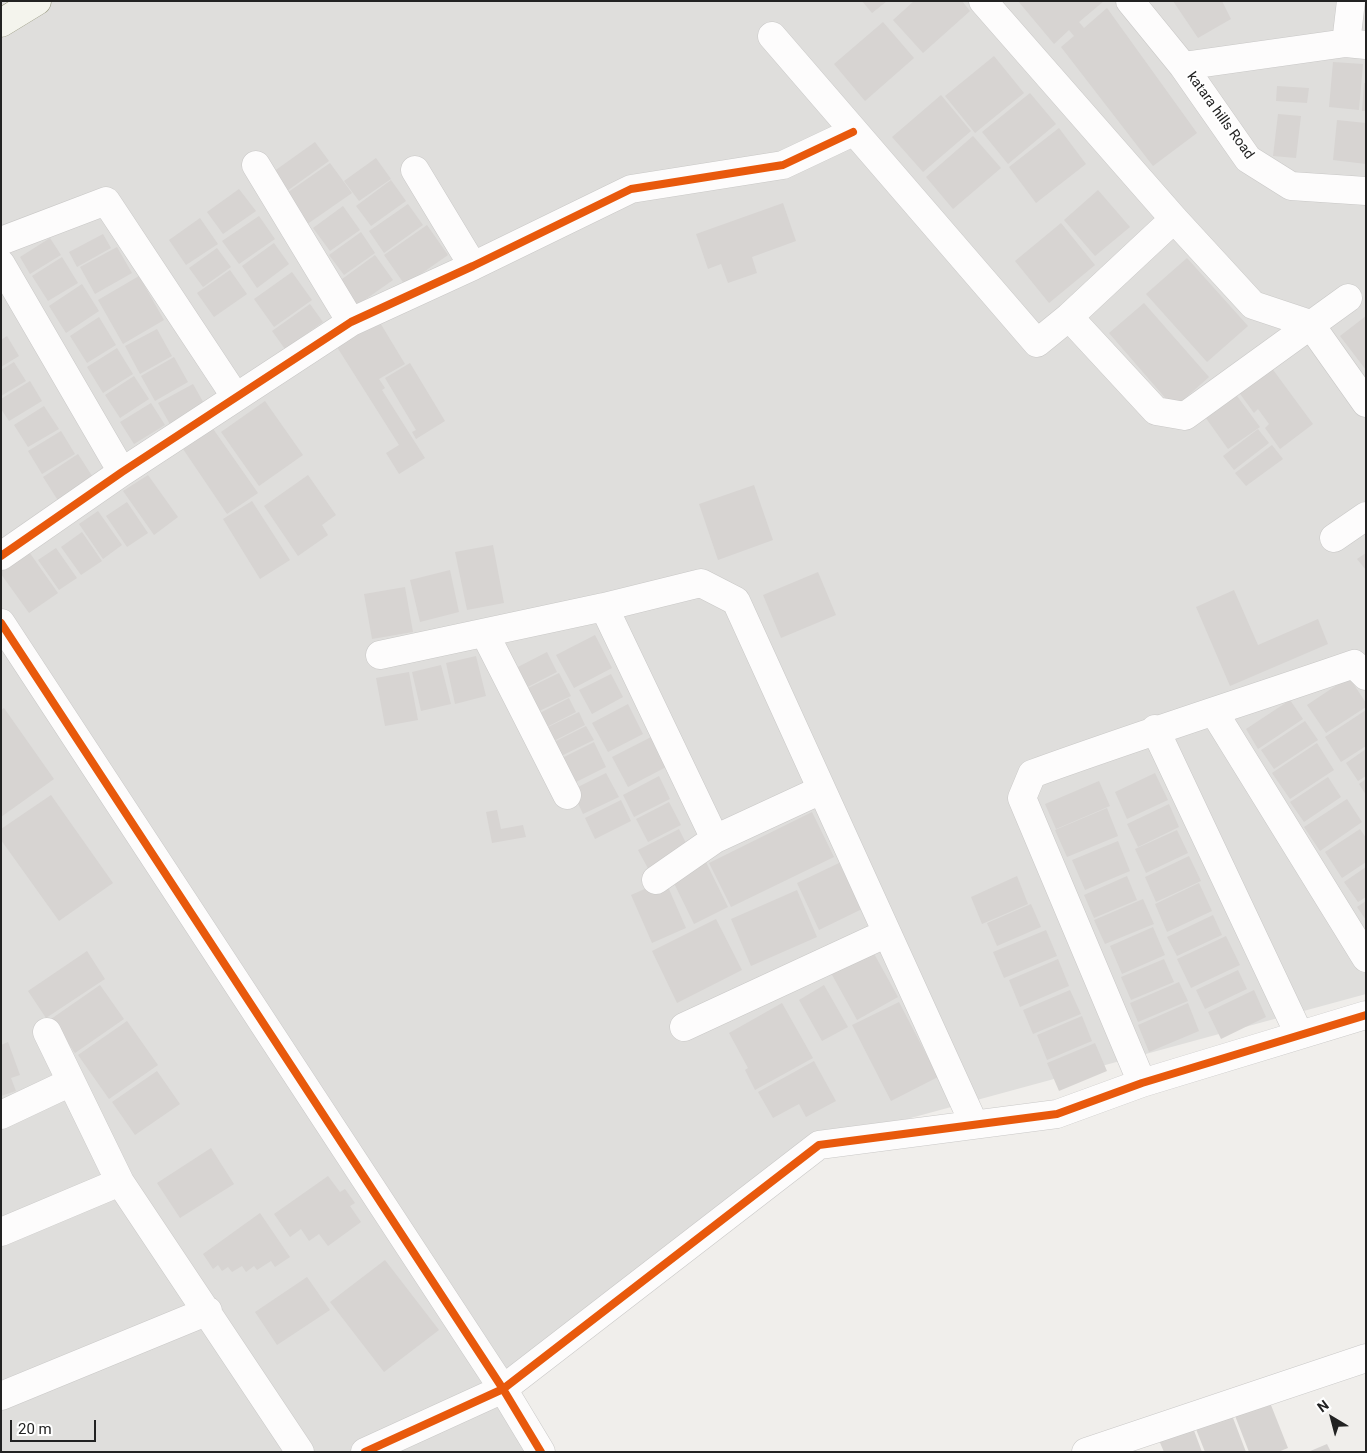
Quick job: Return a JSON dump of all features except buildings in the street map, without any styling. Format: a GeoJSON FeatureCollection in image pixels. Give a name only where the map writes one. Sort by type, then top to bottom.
{"type":"FeatureCollection","features":[{"type":"Feature","properties":{"kind":"street"},"geometry":{"type":"LineString","coordinates":[[1,22],[38,1]]}},
{"type":"Feature","properties":{"kind":"street"},"geometry":{"type":"LineString","coordinates":[[983,1],[1174,219],[1253,305],[1310,324],[1366,402]]}},
{"type":"Feature","properties":{"kind":"street","name":"katara hills Road"},"geometry":{"type":"LineString","coordinates":[[1130,1],[1183,66],[1248,158],[1291,186],[1366,191]]}},
{"type":"Feature","properties":{"kind":"street"},"geometry":{"type":"LineString","coordinates":[[1183,66],[1356,44],[1351,1]]}},
{"type":"Feature","properties":{"kind":"street"},"geometry":{"type":"LineString","coordinates":[[772,36],[1037,343],[1069,317],[1174,219]]}},
{"type":"Feature","properties":{"kind":"street"},"geometry":{"type":"LineString","coordinates":[[1,556],[235,396],[351,322],[473,266],[631,189],[782,165],[853,132]]}},
{"type":"Feature","properties":{"kind":"street"},"geometry":{"type":"LineString","coordinates":[[256,165],[351,322]]}},
{"type":"Feature","properties":{"kind":"street"},"geometry":{"type":"LineString","coordinates":[[415,170],[473,266]]}},
{"type":"Feature","properties":{"kind":"street"},"geometry":{"type":"LineString","coordinates":[[1,241],[106,201],[235,396]]}},
{"type":"Feature","properties":{"kind":"street"},"geometry":{"type":"LineString","coordinates":[[1,264],[122,472]]}},
{"type":"Feature","properties":{"kind":"street"},"geometry":{"type":"LineString","coordinates":[[1069,317],[1156,411],[1185,416],[1348,298]]}},
{"type":"Feature","properties":{"kind":"street"},"geometry":{"type":"LineString","coordinates":[[1334,538],[1366,516]]}},
{"type":"Feature","properties":{"kind":"street"},"geometry":{"type":"LineString","coordinates":[[380,655],[486,634],[701,583],[736,601],[974,1124]]}},
{"type":"Feature","properties":{"kind":"street"},"geometry":{"type":"LineString","coordinates":[[604,607],[715,839]]}},
{"type":"Feature","properties":{"kind":"street"},"geometry":{"type":"LineString","coordinates":[[1,623],[503,1389],[541,1452]]}},
{"type":"Feature","properties":{"kind":"street"},"geometry":{"type":"LineString","coordinates":[[486,634],[567,795]]}},
{"type":"Feature","properties":{"kind":"street"},"geometry":{"type":"LineString","coordinates":[[1142,1083],[1022,798],[1032,774],[1155,729],[1214,712],[1354,664],[1366,676]]}},
{"type":"Feature","properties":{"kind":"street"},"geometry":{"type":"LineString","coordinates":[[1214,712],[1366,958]]}},
{"type":"Feature","properties":{"kind":"street"},"geometry":{"type":"LineString","coordinates":[[1155,729],[1299,1034]]}},
{"type":"Feature","properties":{"kind":"street"},"geometry":{"type":"LineString","coordinates":[[656,880],[715,839],[821,790]]}},
{"type":"Feature","properties":{"kind":"street"},"geometry":{"type":"LineString","coordinates":[[684,1027],[887,933]]}},
{"type":"Feature","properties":{"kind":"street"},"geometry":{"type":"LineString","coordinates":[[365,1452],[503,1389],[819,1145],[1057,1114],[1142,1083],[1366,1014]]}},
{"type":"Feature","properties":{"kind":"street"},"geometry":{"type":"LineString","coordinates":[[47,1032],[120,1182],[208,1311],[300,1452]]}},
{"type":"Feature","properties":{"kind":"street"},"geometry":{"type":"LineString","coordinates":[[1,1115],[71,1082]]}},
{"type":"Feature","properties":{"kind":"street"},"geometry":{"type":"LineString","coordinates":[[1,1232],[120,1182]]}},
{"type":"Feature","properties":{"kind":"street"},"geometry":{"type":"LineString","coordinates":[[1,1396],[208,1311]]}},
{"type":"Feature","properties":{"kind":"street"},"geometry":{"type":"LineString","coordinates":[[1086,1452],[1366,1358]]}},
{"type":"Feature","properties":{"kind":"shaded area"},"geometry":{"type":"Polygon","coordinates":[[[1,1],[1366,1],[1366,994],[819,1143],[503,1390],[527,1452],[1,1452],[1,1]]]}},
{"type":"Feature","properties":{"kind":"cycle path"},"geometry":{"type":"LineString","coordinates":[[1,556],[122,472],[351,322],[473,266],[631,189],[783,165],[853,132]]}},
{"type":"Feature","properties":{"kind":"cycle path"},"geometry":{"type":"LineString","coordinates":[[1,623],[503,1389],[541,1452]]}},
{"type":"Feature","properties":{"kind":"cycle path"},"geometry":{"type":"LineString","coordinates":[[365,1452],[503,1389],[819,1145],[1057,1114],[1142,1083],[1366,1015]]}}]}
